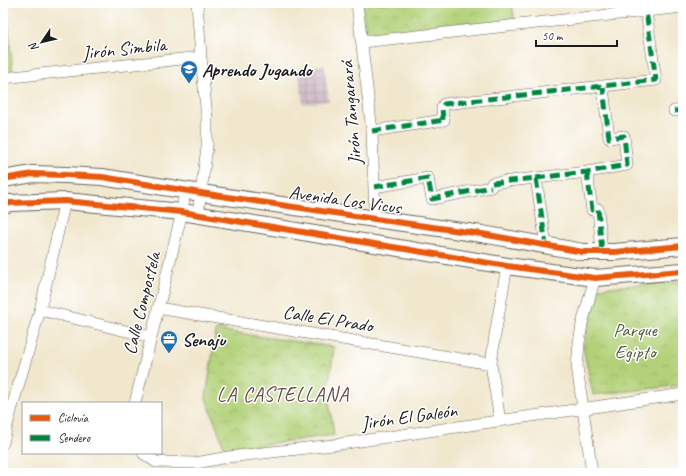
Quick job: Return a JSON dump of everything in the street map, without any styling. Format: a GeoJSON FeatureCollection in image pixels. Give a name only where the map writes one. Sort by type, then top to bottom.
{"type":"FeatureCollection","features":[{"type":"Feature","properties":{"kind":"street"},"geometry":{"type":"LineString","coordinates":[[182,212],[193,192],[207,147],[207,118],[197,3]]}},
{"type":"Feature","properties":{"kind":"street","name":"Jirón Tangarará"},"geometry":{"type":"LineString","coordinates":[[357,3],[372,131],[375,219]]}},
{"type":"Feature","properties":{"kind":"street"},"geometry":{"type":"LineString","coordinates":[[362,42],[683,7]]}},
{"type":"Feature","properties":{"kind":"street"},"geometry":{"type":"LineString","coordinates":[[372,131],[444,120],[442,108],[444,104],[656,80],[646,11]]}},
{"type":"Feature","properties":{"kind":"street","name":"Jirón Simbila"},"geometry":{"type":"LineString","coordinates":[[3,78],[201,57]]}},
{"type":"Feature","properties":{"kind":"street"},"geometry":{"type":"LineString","coordinates":[[374,187],[428,178],[432,199],[491,185],[627,165],[624,136],[608,138],[603,87]]}},
{"type":"Feature","properties":{"kind":"street"},"geometry":{"type":"LineString","coordinates":[[587,172],[592,210],[598,209],[602,252]]}},
{"type":"Feature","properties":{"kind":"street","name":"Avenida Los Vicus"},"geometry":{"type":"LineString","coordinates":[[3,179],[33,174],[102,177],[193,192],[482,234],[583,252],[614,252],[683,246]]}},
{"type":"Feature","properties":{"kind":"street"},"geometry":{"type":"LineString","coordinates":[[536,178],[546,245]]}},
{"type":"Feature","properties":{"kind":"street"},"geometry":{"type":"LineString","coordinates":[[193,192],[198,214]]}},
{"type":"Feature","properties":{"kind":"street"},"geometry":{"type":"LineString","coordinates":[[3,443],[5,425],[40,310],[65,201]]}},
{"type":"Feature","properties":{"kind":"street","name":"Avenida Los Vicus"},"geometry":{"type":"LineString","coordinates":[[3,205],[10,202],[65,201],[182,212],[507,266],[595,278],[683,271]]}},
{"type":"Feature","properties":{"kind":"street","name":"Calle Compostela"},"geometry":{"type":"LineString","coordinates":[[135,402],[182,212]]}},
{"type":"Feature","properties":{"kind":"street"},"geometry":{"type":"LineString","coordinates":[[500,421],[491,364],[507,266]]}},
{"type":"Feature","properties":{"kind":"street"},"geometry":{"type":"LineString","coordinates":[[592,473],[577,366],[582,324],[595,278]]}},
{"type":"Feature","properties":{"kind":"street","name":"Calle El Prado"},"geometry":{"type":"LineString","coordinates":[[158,308],[491,364]]}},
{"type":"Feature","properties":{"kind":"street"},"geometry":{"type":"LineString","coordinates":[[40,310],[151,338]]}},
{"type":"Feature","properties":{"kind":"street","name":"Jirón El Galeón"},"geometry":{"type":"LineString","coordinates":[[144,454],[156,462],[196,468],[228,457],[341,444],[683,394]]}},
{"type":"Feature","properties":{"kind":"shaded area"},"geometry":{"type":"Polygon","coordinates":[[[324,65],[329,101],[303,104],[298,68],[324,65]]]}},
{"type":"Feature","properties":{"kind":"green space"},"geometry":{"type":"Polygon","coordinates":[[[3,3],[6,3],[13,73],[3,74],[3,3]]]}},
{"type":"Feature","properties":{"kind":"green space"},"geometry":{"type":"Polygon","coordinates":[[[362,3],[512,3],[515,22],[366,38],[362,3]]]}},
{"type":"Feature","properties":{"kind":"green space","name":"Parque Egipto"},"geometry":{"type":"Polygon","coordinates":[[[683,281],[683,385],[593,395],[583,347],[598,288],[683,281]]]}},
{"type":"Feature","properties":{"kind":"green space"},"geometry":{"type":"Polygon","coordinates":[[[216,330],[334,347],[328,393],[334,435],[225,450],[206,398],[216,330]]]}},
{"type":"Feature","properties":{"kind":"marked path"},"geometry":{"type":"LineString","coordinates":[[443,120],[442,108],[444,104],[656,80],[646,11]]}},
{"type":"Feature","properties":{"kind":"marked path"},"geometry":{"type":"LineString","coordinates":[[536,178],[587,172],[627,165],[624,136],[609,138],[603,87]]}},
{"type":"Feature","properties":{"kind":"marked path"},"geometry":{"type":"LineString","coordinates":[[674,111],[683,110]]}},
{"type":"Feature","properties":{"kind":"marked path"},"geometry":{"type":"LineString","coordinates":[[372,131],[444,120]]}},
{"type":"Feature","properties":{"kind":"marked path"},"geometry":{"type":"LineString","coordinates":[[587,172],[592,210],[598,209],[602,252]]}},
{"type":"Feature","properties":{"kind":"marked path"},"geometry":{"type":"LineString","coordinates":[[374,187],[428,178],[432,199],[491,187]]}},
{"type":"Feature","properties":{"kind":"marked path"},"geometry":{"type":"LineString","coordinates":[[492,183],[536,178],[546,245]]}},
{"type":"Feature","properties":{"kind":"cycle path"},"geometry":{"type":"LineString","coordinates":[[3,179],[33,174],[102,177],[482,234],[583,252],[614,252],[683,246]]}},
{"type":"Feature","properties":{"kind":"cycle path"},"geometry":{"type":"LineString","coordinates":[[3,205],[10,203],[65,201],[182,212],[507,266],[595,278],[683,271]]}},
{"type":"Feature","properties":{"kind":"place","name":"Aprendo Jugando"},"geometry":{"type":"Point","coordinates":[189,84]}},
{"type":"Feature","properties":{"kind":"place","name":"Senaju"},"geometry":{"type":"Point","coordinates":[169,354]}},
{"type":"Feature","properties":{"kind":"district","name":"LA CASTELLANA"},"geometry":{"type":"Point","coordinates":[283,394]}}]}
